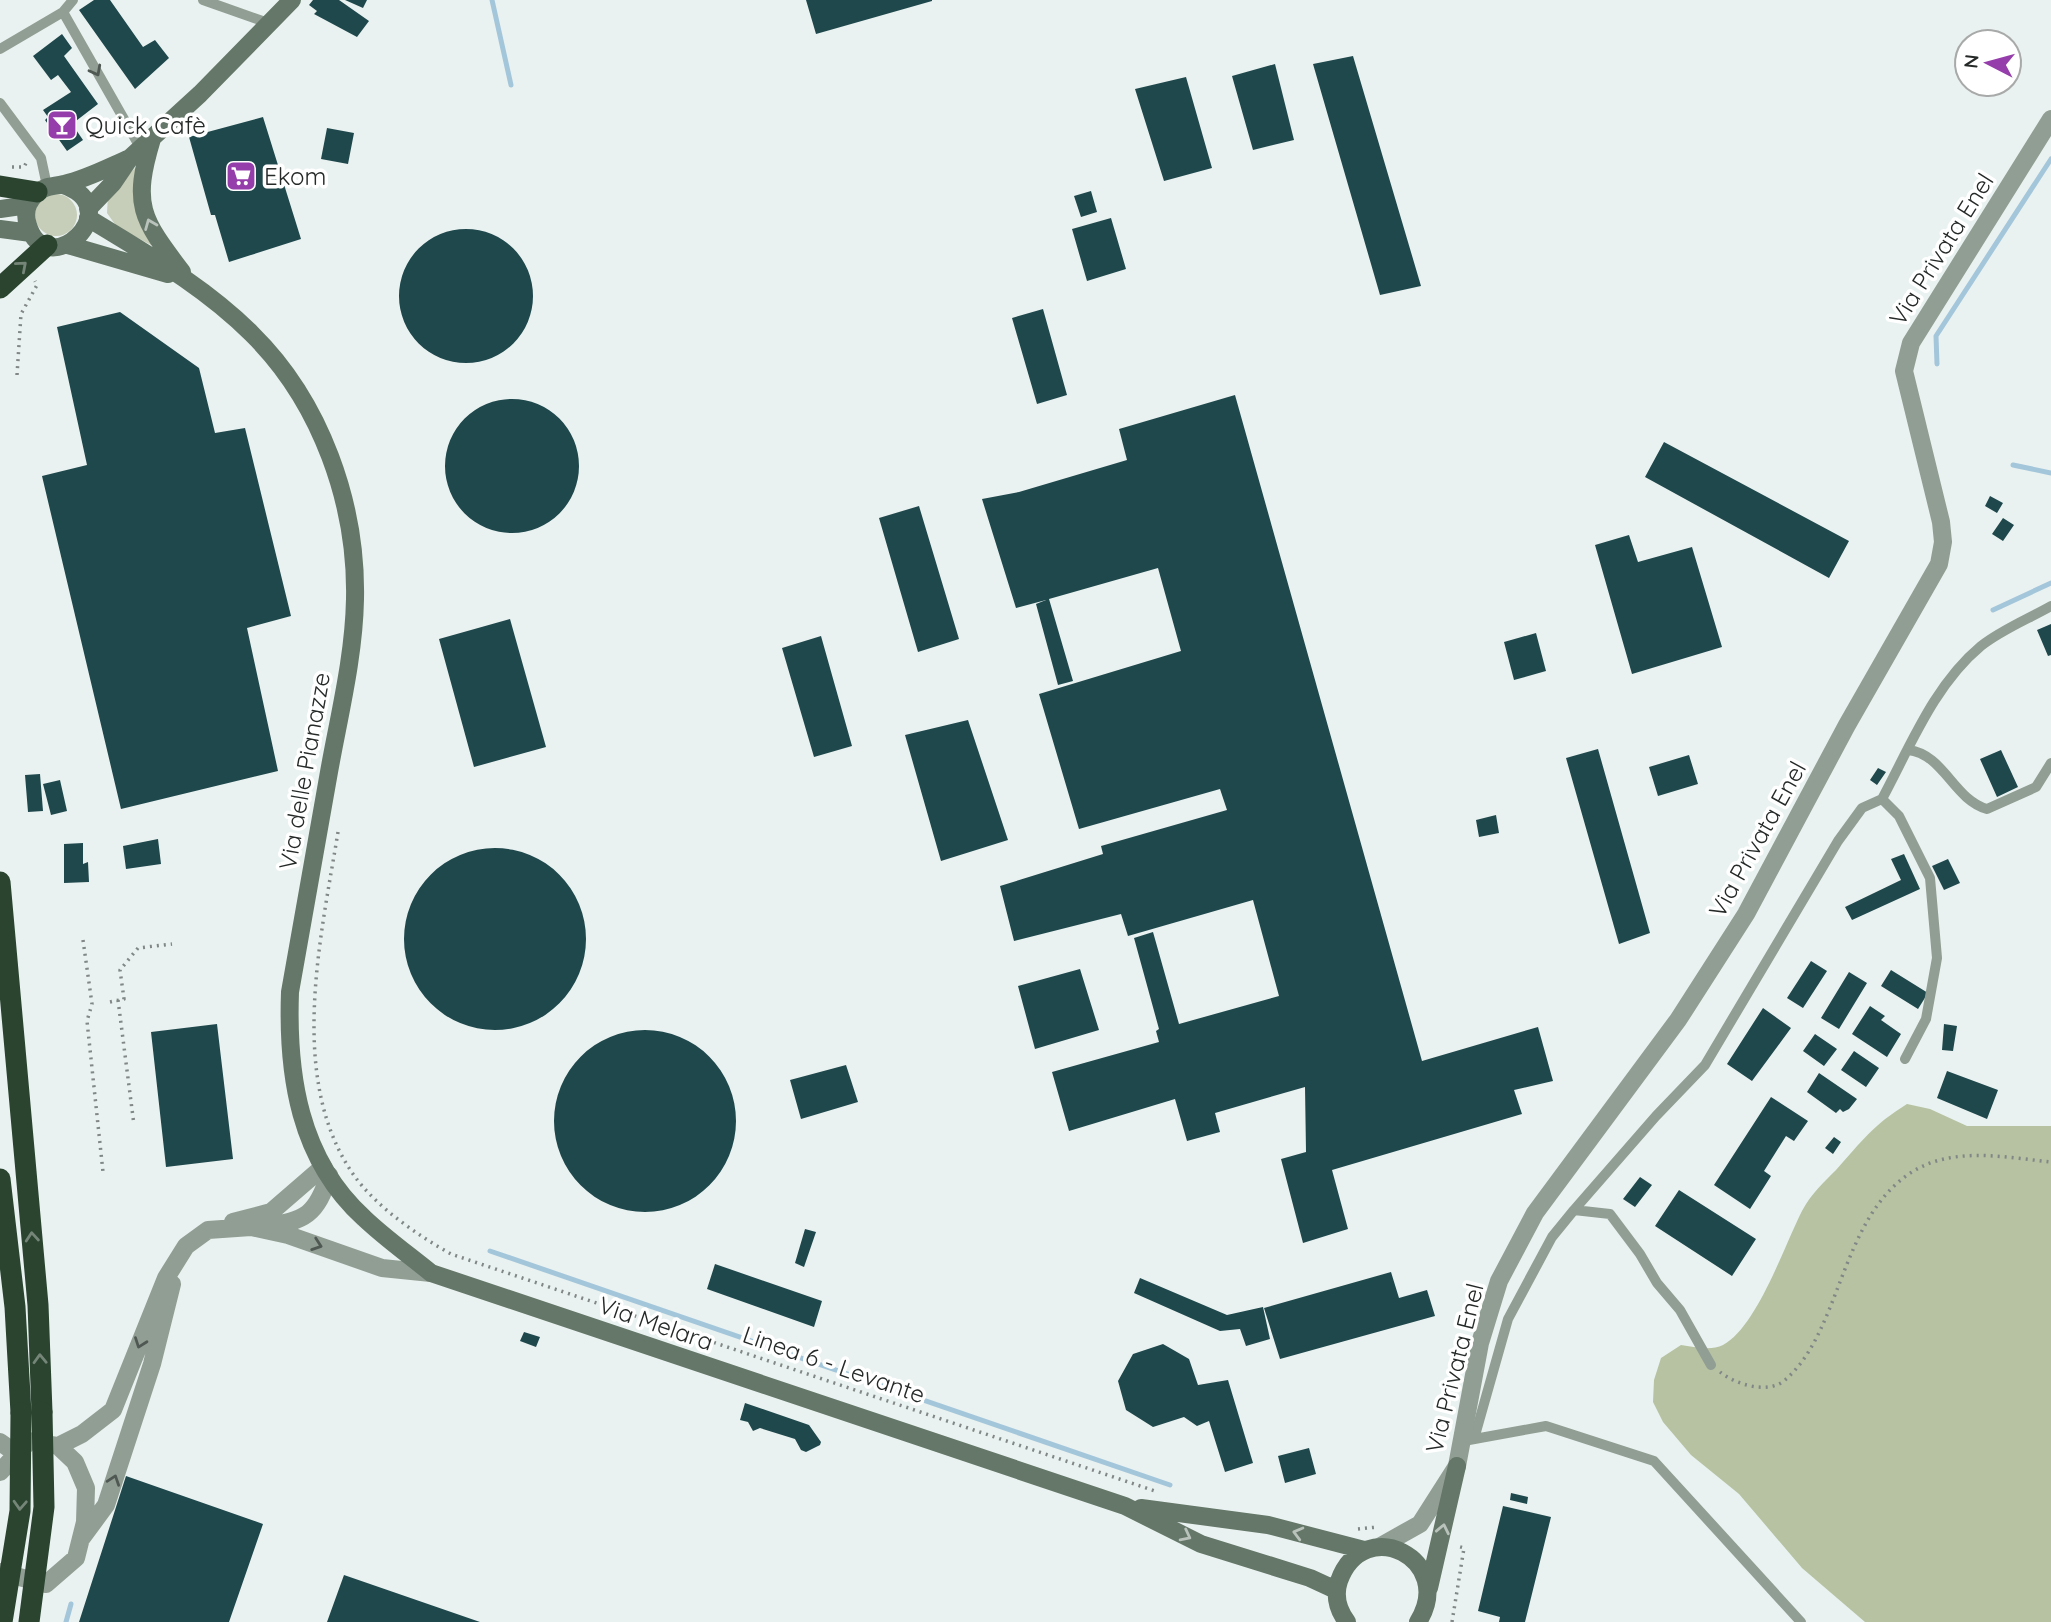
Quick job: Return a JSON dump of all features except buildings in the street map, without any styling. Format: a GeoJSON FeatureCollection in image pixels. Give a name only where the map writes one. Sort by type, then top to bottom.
{"type":"FeatureCollection","features":[{"type":"Feature","properties":{"kind":"highway"},"geometry":{"type":"LineString","coordinates":[[1,177],[44,192]]}},
{"type":"Feature","properties":{"kind":"highway"},"geometry":{"type":"LineString","coordinates":[[0,288],[49,241]]}},
{"type":"Feature","properties":{"kind":"highway"},"geometry":{"type":"LineString","coordinates":[[0,882],[38,1305],[44,1507],[29,1622]]}},
{"type":"Feature","properties":{"kind":"highway"},"geometry":{"type":"LineString","coordinates":[[0,1180],[15,1307],[21,1413],[20,1511],[2,1622]]}},
{"type":"Feature","properties":{"kind":"street","name":"Via delle Pianazze"},"geometry":{"type":"LineString","coordinates":[[292,0],[271,24],[141,149],[88,213],[188,280],[254,336],[289,380],[325,444],[349,521],[355,602],[348,662],[290,992],[288,1048],[294,1091],[306,1132],[326,1171],[362,1217],[431,1273]]}},
{"type":"Feature","properties":{"kind":"street","name":"Via Privata Enel"},"geometry":{"type":"LineString","coordinates":[[1371,1548],[1420,1524],[1457,1466],[1468,1440],[1480,1343],[1499,1280],[1535,1213],[1678,1020],[1746,914],[1847,725],[1939,564],[1943,542],[1941,522],[1910,401],[1904,371],[1906,358],[1911,343],[2051,119]]}},
{"type":"Feature","properties":{"kind":"street","name":"Via delle Pianazze"},"geometry":{"type":"LineString","coordinates":[[0,209],[141,149]]}},
{"type":"Feature","properties":{"kind":"street","name":"Via delle Pianazze"},"geometry":{"type":"LineString","coordinates":[[141,149],[140,199],[151,231],[188,280]]}},
{"type":"Feature","properties":{"kind":"street"},"geometry":{"type":"LineString","coordinates":[[44,192],[79,193],[88,213],[82,234],[49,241],[26,215],[44,192]]}},
{"type":"Feature","properties":{"kind":"street","name":"Via delle Pianazze"},"geometry":{"type":"LineString","coordinates":[[0,229],[188,280]]}},
{"type":"Feature","properties":{"kind":"street"},"geometry":{"type":"LineString","coordinates":[[219,1227],[271,1212],[326,1171]]}},
{"type":"Feature","properties":{"kind":"street"},"geometry":{"type":"LineString","coordinates":[[251,1227],[285,1224],[305,1217],[323,1195],[326,1171]]}},
{"type":"Feature","properties":{"kind":"street","name":"Via Melara"},"geometry":{"type":"LineString","coordinates":[[58,1446],[82,1434],[113,1410],[152,1308],[186,1246],[197,1237],[219,1227],[251,1227],[288,1236],[382,1268],[431,1273],[1125,1506]]}},
{"type":"Feature","properties":{"kind":"street"},"geometry":{"type":"LineString","coordinates":[[81,1539],[106,1505],[152,1364],[178,1259]]}},
{"type":"Feature","properties":{"kind":"street"},"geometry":{"type":"LineString","coordinates":[[0,1472],[29,1441],[58,1446],[75,1462],[86,1488],[85,1522],[76,1558],[46,1584],[21,1622]]}},
{"type":"Feature","properties":{"kind":"street"},"geometry":{"type":"LineString","coordinates":[[0,1443],[17,1454]]}},
{"type":"Feature","properties":{"kind":"street"},"geometry":{"type":"LineString","coordinates":[[1418,1622],[1426,1607],[1457,1466]]}},
{"type":"Feature","properties":{"kind":"street"},"geometry":{"type":"LineString","coordinates":[[1125,1506],[1268,1525],[1371,1548],[1397,1549],[1413,1559],[1424,1573],[1429,1591]]}},
{"type":"Feature","properties":{"kind":"street"},"geometry":{"type":"LineString","coordinates":[[1125,1506],[1201,1544],[1310,1578],[1336,1590]]}},
{"type":"Feature","properties":{"kind":"street"},"geometry":{"type":"LineString","coordinates":[[1345,1621],[1338,1606],[1336,1590],[1344,1566],[1371,1548]]}},
{"type":"Feature","properties":{"kind":"street"},"geometry":{"type":"LineString","coordinates":[[10,1622],[0,1574],[46,1584]]}},
{"type":"Feature","properties":{"kind":"lane"},"geometry":{"type":"LineString","coordinates":[[0,48],[63,12],[74,0]]}},
{"type":"Feature","properties":{"kind":"lane"},"geometry":{"type":"LineString","coordinates":[[203,0],[271,24]]}},
{"type":"Feature","properties":{"kind":"lane"},"geometry":{"type":"LineString","coordinates":[[63,12],[141,149]]}},
{"type":"Feature","properties":{"kind":"lane"},"geometry":{"type":"LineString","coordinates":[[0,103],[40,158],[44,192]]}},
{"type":"Feature","properties":{"kind":"lane"},"geometry":{"type":"LineString","coordinates":[[1801,1622],[1654,1461],[1546,1426],[1468,1440],[1508,1319],[1552,1237],[1656,1116],[1705,1065],[1838,841],[1862,808],[1882,799],[1936,699],[1956,670],[1983,645],[2051,606]]}},
{"type":"Feature","properties":{"kind":"lane"},"geometry":{"type":"LineString","coordinates":[[1908,750],[1924,754],[1961,794],[1974,805],[1987,809],[2036,787],[2051,763]]}},
{"type":"Feature","properties":{"kind":"lane"},"geometry":{"type":"LineString","coordinates":[[1882,799],[1899,816],[1930,878],[1936,945],[1937,958],[1926,1019],[1905,1059]]}},
{"type":"Feature","properties":{"kind":"lane"},"geometry":{"type":"LineString","coordinates":[[1574,1210],[1610,1214],[1640,1254],[1657,1283],[1680,1310],[1711,1365]]}},
{"type":"Feature","properties":{"kind":"path"},"geometry":{"type":"LineString","coordinates":[[1,177],[24,167],[26,163],[22,151]]}},
{"type":"Feature","properties":{"kind":"path"},"geometry":{"type":"LineString","coordinates":[[17,374],[21,314],[37,285],[22,266]]}},
{"type":"Feature","properties":{"kind":"path","name":"Linea 6 - Levante"},"geometry":{"type":"LineString","coordinates":[[338,831],[320,947],[312,1037],[315,1068],[332,1133],[353,1174],[422,1238],[451,1254],[1161,1493]]}},
{"type":"Feature","properties":{"kind":"path"},"geometry":{"type":"LineString","coordinates":[[83,940],[92,1004],[87,1021],[103,1172]]}},
{"type":"Feature","properties":{"kind":"path"},"geometry":{"type":"LineString","coordinates":[[110,1002],[124,999],[120,970],[138,948],[172,944]]}},
{"type":"Feature","properties":{"kind":"path"},"geometry":{"type":"LineString","coordinates":[[118,1000],[134,1125]]}},
{"type":"Feature","properties":{"kind":"path"},"geometry":{"type":"LineString","coordinates":[[1711,1365],[1732,1381],[1765,1388],[1783,1382],[1810,1350],[1872,1211],[1906,1176],[1943,1157],[1986,1156],[2051,1162]]}},
{"type":"Feature","properties":{"kind":"path"},"geometry":{"type":"LineString","coordinates":[[1356,1529],[1384,1527]]}},
{"type":"Feature","properties":{"kind":"path"},"geometry":{"type":"LineString","coordinates":[[1441,1540],[1464,1548],[1452,1622]]}},
{"type":"Feature","properties":{"kind":"green space"},"geometry":{"type":"Polygon","coordinates":[[[138,165],[151,245],[117,227],[107,213],[108,195],[138,165]]]}},
{"type":"Feature","properties":{"kind":"green space"},"geometry":{"type":"Polygon","coordinates":[[[56,194],[71,200],[77,215],[71,230],[56,236],[41,230],[35,215],[41,200],[56,194]]]}},
{"type":"Feature","properties":{"kind":"green space"},"geometry":{"type":"Polygon","coordinates":[[[1907,1104],[1930,1109],[1967,1126],[2051,1126],[2051,1622],[1865,1622],[1802,1568],[1739,1494],[1691,1455],[1663,1422],[1653,1402],[1654,1380],[1661,1358],[1681,1345],[1713,1348],[1723,1345],[1735,1335],[1747,1321],[1769,1284],[1802,1211],[1817,1189],[1868,1134],[1907,1104]]]}},
{"type":"Feature","properties":{"kind":"waterway"},"geometry":{"type":"LineString","coordinates":[[492,0],[511,85]]}},
{"type":"Feature","properties":{"kind":"waterway"},"geometry":{"type":"LineString","coordinates":[[1937,364],[1936,336],[2051,159]]}},
{"type":"Feature","properties":{"kind":"waterway"},"geometry":{"type":"LineString","coordinates":[[2013,465],[2051,473]]}},
{"type":"Feature","properties":{"kind":"waterway"},"geometry":{"type":"LineString","coordinates":[[1993,610],[2051,583]]}},
{"type":"Feature","properties":{"kind":"waterway"},"geometry":{"type":"LineString","coordinates":[[490,1251],[1170,1485]]}},
{"type":"Feature","properties":{"kind":"waterway"},"geometry":{"type":"LineString","coordinates":[[66,1622],[71,1604]]}},
{"type":"Feature","properties":{"kind":"place","name":"Quick Cafè"},"geometry":{"type":"Point","coordinates":[62,125]}},
{"type":"Feature","properties":{"kind":"place","name":"Ekom"},"geometry":{"type":"Point","coordinates":[241,176]}}]}
